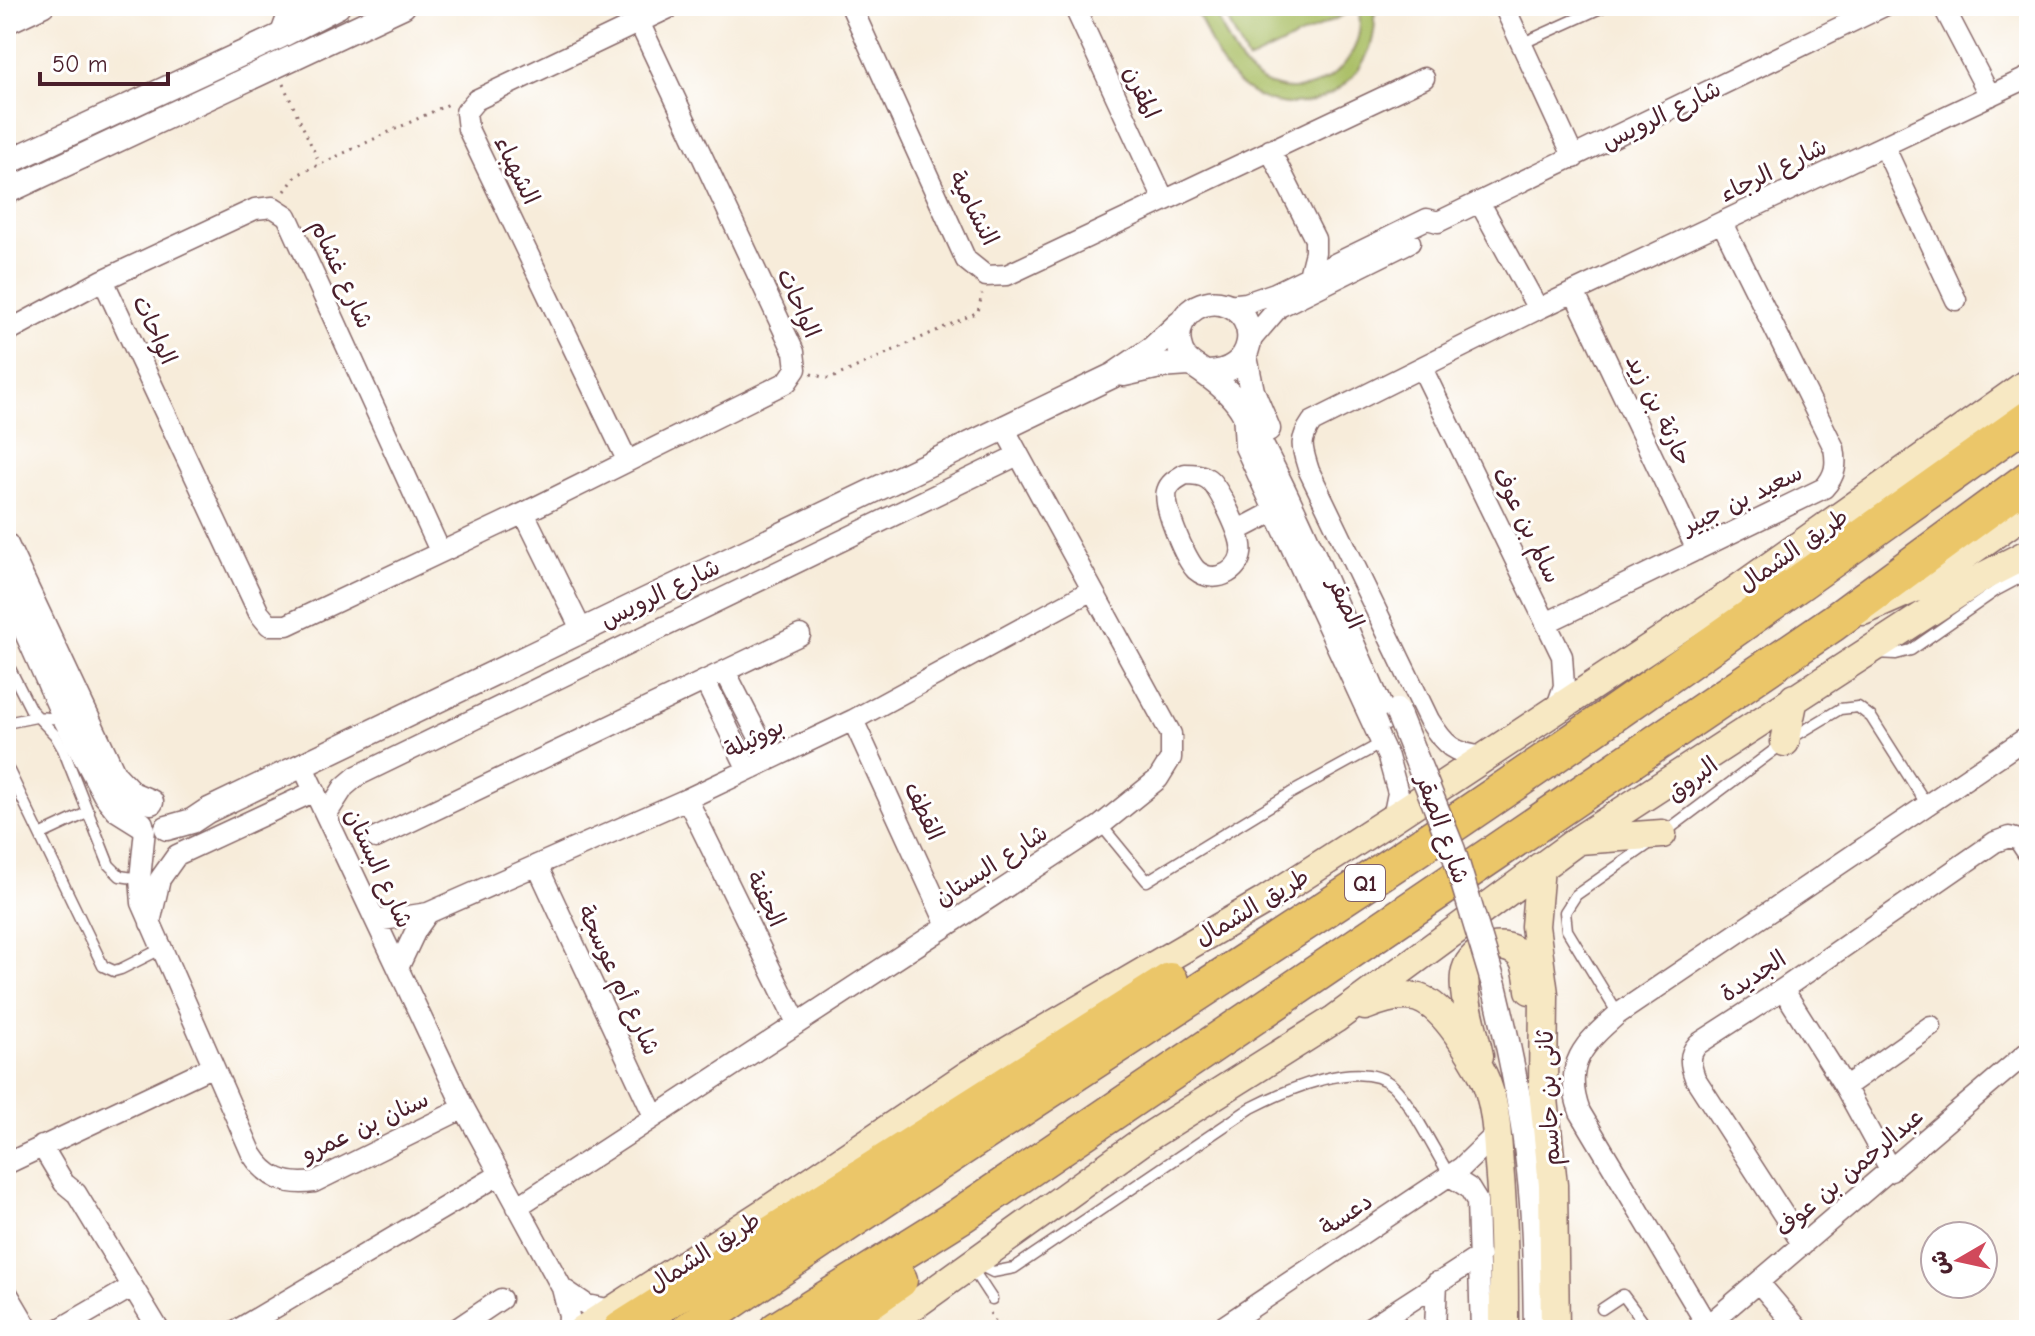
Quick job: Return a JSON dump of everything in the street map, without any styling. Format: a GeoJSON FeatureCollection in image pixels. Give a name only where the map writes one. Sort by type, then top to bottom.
{"type":"FeatureCollection","features":[{"type":"Feature","properties":{"kind":"highway"},"geometry":{"type":"LineString","coordinates":[[1819,568],[1851,533],[2029,399]]}},
{"type":"Feature","properties":{"kind":"highway","name":"طريق الشمال"},"geometry":{"type":"LineString","coordinates":[[689,1330],[823,1238],[1577,740],[2029,419]]}},
{"type":"Feature","properties":{"kind":"highway","name":"Q1"},"geometry":{"type":"LineString","coordinates":[[777,1330],[961,1215],[1833,623],[2029,479]]}},
{"type":"Feature","properties":{"kind":"highway"},"geometry":{"type":"LineString","coordinates":[[617,1320],[1028,1072],[1392,840],[1415,836],[1430,839]]}},
{"type":"Feature","properties":{"kind":"highway"},"geometry":{"type":"LineString","coordinates":[[828,1330],[923,1261],[939,1247],[961,1215]]}},
{"type":"Feature","properties":{"kind":"main road","name":"طريق الشمال"},"geometry":{"type":"LineString","coordinates":[[582,1330],[617,1320],[969,1074],[1263,902],[1393,818],[1731,594],[2029,382]]}},
{"type":"Feature","properties":{"kind":"main road"},"geometry":{"type":"LineString","coordinates":[[1833,623],[1924,584],[2029,510]]}},
{"type":"Feature","properties":{"kind":"main road"},"geometry":{"type":"LineString","coordinates":[[880,1330],[1148,1137],[1335,1019],[1578,840],[1794,698],[2027,560]]}},
{"type":"Feature","properties":{"kind":"main road"},"geometry":{"type":"LineString","coordinates":[[1889,601],[1910,602],[1991,583]]}},
{"type":"Feature","properties":{"kind":"main road"},"geometry":{"type":"LineString","coordinates":[[1785,742],[1794,698]]}},
{"type":"Feature","properties":{"kind":"main road"},"geometry":{"type":"LineString","coordinates":[[1578,840],[1662,834]]}},
{"type":"Feature","properties":{"kind":"main road","name":"ثانى بن جاسم"},"geometry":{"type":"LineString","coordinates":[[1540,867],[1535,926],[1544,994],[1543,1089],[1553,1185],[1555,1330]]}},
{"type":"Feature","properties":{"kind":"main road"},"geometry":{"type":"LineString","coordinates":[[1504,1330],[1503,1218],[1497,1133],[1465,986],[1465,972],[1471,960],[1481,951],[1494,947],[1508,948],[1520,955],[1525,965],[1543,1089]]}},
{"type":"Feature","properties":{"kind":"main road"},"geometry":{"type":"LineString","coordinates":[[1335,1019],[1387,997],[1408,995],[1425,999],[1446,1017],[1483,1076]]}},
{"type":"Feature","properties":{"kind":"main road"},"geometry":{"type":"LineString","coordinates":[[874,1140],[995,1077],[1028,1072]]}},
{"type":"Feature","properties":{"kind":"street"},"geometry":{"type":"LineString","coordinates":[[6,24],[44,6]]}},
{"type":"Feature","properties":{"kind":"street"},"geometry":{"type":"LineString","coordinates":[[280,36],[287,17],[287,6]]}},
{"type":"Feature","properties":{"kind":"street"},"geometry":{"type":"LineString","coordinates":[[6,192],[403,6]]}},
{"type":"Feature","properties":{"kind":"street"},"geometry":{"type":"LineString","coordinates":[[466,112],[476,100],[673,6]]}},
{"type":"Feature","properties":{"kind":"street","name":"النشامية"},"geometry":{"type":"LineString","coordinates":[[851,6],[966,260],[986,276],[1007,275],[1424,78]]}},
{"type":"Feature","properties":{"kind":"street","name":"المقرن"},"geometry":{"type":"LineString","coordinates":[[1074,6],[1164,200]]}},
{"type":"Feature","properties":{"kind":"street"},"geometry":{"type":"LineString","coordinates":[[1504,6],[1574,158]]}},
{"type":"Feature","properties":{"kind":"street","name":"شارع الرويس"},"geometry":{"type":"LineString","coordinates":[[1438,222],[1884,6]]}},
{"type":"Feature","properties":{"kind":"street"},"geometry":{"type":"LineString","coordinates":[[1943,6],[1990,96]]}},
{"type":"Feature","properties":{"kind":"street"},"geometry":{"type":"LineString","coordinates":[[6,163],[280,36],[326,8]]}},
{"type":"Feature","properties":{"kind":"street","name":"الواحات"},"geometry":{"type":"LineString","coordinates":[[103,280],[259,613],[269,625],[287,625],[524,513],[787,382],[796,369],[794,352],[639,22]]}},
{"type":"Feature","properties":{"kind":"street","name":"شارع الرجاء"},"geometry":{"type":"LineString","coordinates":[[1302,446],[1312,422],[1538,309],[2029,77]]}},
{"type":"Feature","properties":{"kind":"street","name":"الشهباء"},"geometry":{"type":"LineString","coordinates":[[466,112],[468,129],[627,460]]}},
{"type":"Feature","properties":{"kind":"street"},"geometry":{"type":"LineString","coordinates":[[1884,146],[1956,300]]}},
{"type":"Feature","properties":{"kind":"street"},"geometry":{"type":"LineString","coordinates":[[1270,150],[1315,239],[1309,276]]}},
{"type":"Feature","properties":{"kind":"street"},"geometry":{"type":"LineString","coordinates":[[1480,203],[1538,309]]}},
{"type":"Feature","properties":{"kind":"street"},"geometry":{"type":"LineString","coordinates":[[6,332],[103,280],[255,209],[273,207]]}},
{"type":"Feature","properties":{"kind":"street","name":"شارع غشام"},"geometry":{"type":"LineString","coordinates":[[273,207],[287,216],[440,551]]}},
{"type":"Feature","properties":{"kind":"street"},"geometry":{"type":"LineString","coordinates":[[1427,219],[1438,222],[1432,232],[1279,307],[1234,368],[1220,374],[1197,368],[1181,353],[1179,324],[1199,305],[1213,302],[1228,305],[1258,299],[1427,219]]}},
{"type":"Feature","properties":{"kind":"street","name":"سعيد بن جبير"},"geometry":{"type":"LineString","coordinates":[[1549,630],[1697,550],[1824,488],[1832,480],[1836,470],[1834,448],[1722,223]]}},
{"type":"Feature","properties":{"kind":"street"},"geometry":{"type":"LineString","coordinates":[[1315,239],[1352,255]]}},
{"type":"Feature","properties":{"kind":"street","name":"حارثة بن زيد"},"geometry":{"type":"LineString","coordinates":[[1574,292],[1697,550]]}},
{"type":"Feature","properties":{"kind":"street"},"geometry":{"type":"LineString","coordinates":[[1228,305],[1240,314],[1248,327],[1247,350]]}},
{"type":"Feature","properties":{"kind":"street","name":"شارع الرويس"},"geometry":{"type":"LineString","coordinates":[[156,821],[192,821],[302,765],[1114,375],[1152,349],[1179,324]]}},
{"type":"Feature","properties":{"kind":"street","name":"شارع الصقر"},"geometry":{"type":"LineString","coordinates":[[1247,350],[1257,405],[1453,850],[1488,987],[1516,1174],[1524,1283],[1523,1330]]}},
{"type":"Feature","properties":{"kind":"street","name":"شارع الرويس"},"geometry":{"type":"LineString","coordinates":[[1114,375],[1160,366],[1197,368]]}},
{"type":"Feature","properties":{"kind":"street","name":"شارع الصقر"},"geometry":{"type":"LineString","coordinates":[[1197,368],[1234,398],[1243,410],[1391,714]]}},
{"type":"Feature","properties":{"kind":"street","name":"سالم بن عوف"},"geometry":{"type":"LineString","coordinates":[[1422,368],[1562,656],[1564,686],[1556,709]]}},
{"type":"Feature","properties":{"kind":"street","name":"الصقر"},"geometry":{"type":"LineString","coordinates":[[1243,410],[1245,447],[1385,750],[1398,793],[1393,818]]}},
{"type":"Feature","properties":{"kind":"street","name":"شارع البستان"},"geometry":{"type":"LineString","coordinates":[[517,1207],[1101,825],[1158,779],[1171,758],[1171,734],[1004,428]]}},
{"type":"Feature","properties":{"kind":"street","name":"الصقر"},"geometry":{"type":"LineString","coordinates":[[1302,446],[1325,508],[1440,738]]}},
{"type":"Feature","properties":{"kind":"street"},"geometry":{"type":"LineString","coordinates":[[326,815],[344,787],[357,776],[1018,455]]}},
{"type":"Feature","properties":{"kind":"street"},"geometry":{"type":"LineString","coordinates":[[1185,474],[1197,474],[1208,479],[1216,488],[1237,531],[1242,550],[1234,569],[1225,575],[1204,575],[1195,568],[1165,502],[1167,490],[1174,480],[1185,474]]}},
{"type":"Feature","properties":{"kind":"street"},"geometry":{"type":"LineString","coordinates":[[1237,531],[1275,511]]}},
{"type":"Feature","properties":{"kind":"street"},"geometry":{"type":"LineString","coordinates":[[524,513],[582,631]]}},
{"type":"Feature","properties":{"kind":"street"},"geometry":{"type":"LineString","coordinates":[[6,545],[114,775],[156,821]]}},
{"type":"Feature","properties":{"kind":"street"},"geometry":{"type":"LineString","coordinates":[[6,586],[66,720],[110,802],[124,814],[156,821]]}},
{"type":"Feature","properties":{"kind":"street","name":"بووثيلة"},"geometry":{"type":"LineString","coordinates":[[376,921],[428,913],[687,799],[853,720],[1092,590]]}},
{"type":"Feature","properties":{"kind":"street"},"geometry":{"type":"LineString","coordinates":[[376,838],[800,635]]}},
{"type":"Feature","properties":{"kind":"street"},"geometry":{"type":"LineString","coordinates":[[725,671],[770,759]]}},
{"type":"Feature","properties":{"kind":"street"},"geometry":{"type":"LineString","coordinates":[[705,681],[748,770]]}},
{"type":"Feature","properties":{"kind":"street","name":"القطف"},"geometry":{"type":"LineString","coordinates":[[853,720],[947,925]]}},
{"type":"Feature","properties":{"kind":"street"},"geometry":{"type":"LineString","coordinates":[[1704,1328],[1587,1127],[1574,1096],[1572,1079],[1583,1047],[1618,1014],[2029,736]]}},
{"type":"Feature","properties":{"kind":"street"},"geometry":{"type":"LineString","coordinates":[[1385,750],[1400,765],[1414,767],[1427,762],[1437,752],[1440,738]]}},
{"type":"Feature","properties":{"kind":"street"},"geometry":{"type":"LineString","coordinates":[[1440,738],[1453,750],[1484,757]]}},
{"type":"Feature","properties":{"kind":"street","name":"شارع البستان"},"geometry":{"type":"LineString","coordinates":[[302,765],[464,1108],[562,1288],[569,1316],[568,1330]]}},
{"type":"Feature","properties":{"kind":"street"},"geometry":{"type":"LineString","coordinates":[[150,923],[164,868],[177,855],[315,791]]}},
{"type":"Feature","properties":{"kind":"street","name":"الجفنة"},"geometry":{"type":"LineString","coordinates":[[687,799],[797,1023]]}},
{"type":"Feature","properties":{"kind":"street","name":"سنان بن عمرو"},"geometry":{"type":"LineString","coordinates":[[156,821],[141,873],[142,903],[252,1154],[271,1176],[284,1182],[314,1182],[464,1108]]}},
{"type":"Feature","properties":{"kind":"street","name":"الجديدة"},"geometry":{"type":"LineString","coordinates":[[1803,1245],[1695,1078],[1690,1066],[1691,1052],[1698,1044],[1995,842],[2009,837],[2019,840],[2029,855]]}},
{"type":"Feature","properties":{"kind":"street","name":"شارع أم عوسجة"},"geometry":{"type":"LineString","coordinates":[[537,865],[654,1116]]}},
{"type":"Feature","properties":{"kind":"street"},"geometry":{"type":"LineString","coordinates":[[398,968],[411,939],[428,913]]}},
{"type":"Feature","properties":{"kind":"street","name":"شارع الصقر"},"geometry":{"type":"LineString","coordinates":[[1488,987],[1507,1038],[1529,1172],[1536,1330]]}},
{"type":"Feature","properties":{"kind":"street"},"geometry":{"type":"LineString","coordinates":[[1783,989],[1845,1087],[1891,1171]]}},
{"type":"Feature","properties":{"kind":"street"},"geometry":{"type":"LineString","coordinates":[[1845,1087],[1931,1026]]}},
{"type":"Feature","properties":{"kind":"street","name":"عبدالرحمن بن عوف"},"geometry":{"type":"LineString","coordinates":[[1704,1328],[2029,1051]]}},
{"type":"Feature","properties":{"kind":"street"},"geometry":{"type":"LineString","coordinates":[[6,1164],[213,1066]]}},
{"type":"Feature","properties":{"kind":"street","name":"دعسة"},"geometry":{"type":"LineString","coordinates":[[1218,1330],[1450,1176],[1472,1160],[1497,1133]]}},
{"type":"Feature","properties":{"kind":"street"},"geometry":{"type":"LineString","coordinates":[[47,1144],[72,1176],[76,1193],[159,1330]]}},
{"type":"Feature","properties":{"kind":"street"},"geometry":{"type":"LineString","coordinates":[[237,1330],[499,1175]]}},
{"type":"Feature","properties":{"kind":"street"},"geometry":{"type":"LineString","coordinates":[[1450,1176],[1469,1188],[1477,1201],[1481,1330]]}},
{"type":"Feature","properties":{"kind":"street"},"geometry":{"type":"LineString","coordinates":[[1366,1330],[1480,1256]]}},
{"type":"Feature","properties":{"kind":"street"},"geometry":{"type":"LineString","coordinates":[[1432,1328],[1437,1282]]}},
{"type":"Feature","properties":{"kind":"street"},"geometry":{"type":"LineString","coordinates":[[1759,1283],[1799,1330]]}},
{"type":"Feature","properties":{"kind":"street"},"geometry":{"type":"LineString","coordinates":[[58,1330],[132,1287]]}},
{"type":"Feature","properties":{"kind":"street"},"geometry":{"type":"LineString","coordinates":[[562,1288],[617,1320]]}},
{"type":"Feature","properties":{"kind":"street"},"geometry":{"type":"LineString","coordinates":[[6,1291],[29,1330]]}},
{"type":"Feature","properties":{"kind":"street"},"geometry":{"type":"LineString","coordinates":[[455,1330],[501,1299]]}},
{"type":"Feature","properties":{"kind":"lane"},"geometry":{"type":"LineString","coordinates":[[1521,44],[1605,6]]}},
{"type":"Feature","properties":{"kind":"lane"},"geometry":{"type":"LineString","coordinates":[[6,661],[36,717],[58,740],[109,865],[120,876],[141,873]]}},
{"type":"Feature","properties":{"kind":"lane","name":"البروق"},"geometry":{"type":"LineString","coordinates":[[1618,1014],[1567,930],[1565,912],[1576,895],[1785,742],[1840,709],[1858,707],[1871,717],[1927,805]]}},
{"type":"Feature","properties":{"kind":"lane"},"geometry":{"type":"LineString","coordinates":[[6,723],[36,717],[66,720]]}},
{"type":"Feature","properties":{"kind":"lane"},"geometry":{"type":"LineString","coordinates":[[1101,825],[1147,881],[1291,793],[1385,750]]}},
{"type":"Feature","properties":{"kind":"lane"},"geometry":{"type":"LineString","coordinates":[[9,771],[103,966],[114,971],[121,969],[161,949]]}},
{"type":"Feature","properties":{"kind":"lane"},"geometry":{"type":"LineString","coordinates":[[40,835],[89,812]]}},
{"type":"Feature","properties":{"kind":"lane"},"geometry":{"type":"LineString","coordinates":[[971,1263],[993,1272],[1014,1268],[1251,1108],[1287,1091],[1351,1073],[1374,1074],[1393,1086],[1450,1176]]}},
{"type":"Feature","properties":{"kind":"lane"},"geometry":{"type":"LineString","coordinates":[[971,1263],[992,1299]]}},
{"type":"Feature","properties":{"kind":"lane"},"geometry":{"type":"LineString","coordinates":[[1602,1309],[1623,1295],[1649,1330]]}},
{"type":"Feature","properties":{"kind":"path"},"geometry":{"type":"LineString","coordinates":[[275,66],[320,164]]}},
{"type":"Feature","properties":{"kind":"path"},"geometry":{"type":"LineString","coordinates":[[273,207],[297,175],[446,102],[466,112]]}},
{"type":"Feature","properties":{"kind":"path"},"geometry":{"type":"LineString","coordinates":[[796,369],[830,379],[978,312],[986,276]]}},
{"type":"Feature","properties":{"kind":"green space"},"geometry":{"type":"Polygon","coordinates":[[[1195,6],[1212,6],[1234,52],[1252,74],[1271,85],[1292,89],[1311,86],[1329,78],[1344,65],[1354,48],[1360,28],[1358,6],[1374,6],[1374,34],[1366,58],[1351,78],[1332,93],[1309,102],[1285,104],[1260,97],[1237,82],[1212,46],[1195,6]]]}},
{"type":"Feature","properties":{"kind":"green space"},"geometry":{"type":"Polygon","coordinates":[[[1221,6],[1353,6],[1354,10],[1248,61],[1221,6]]]}}]}
